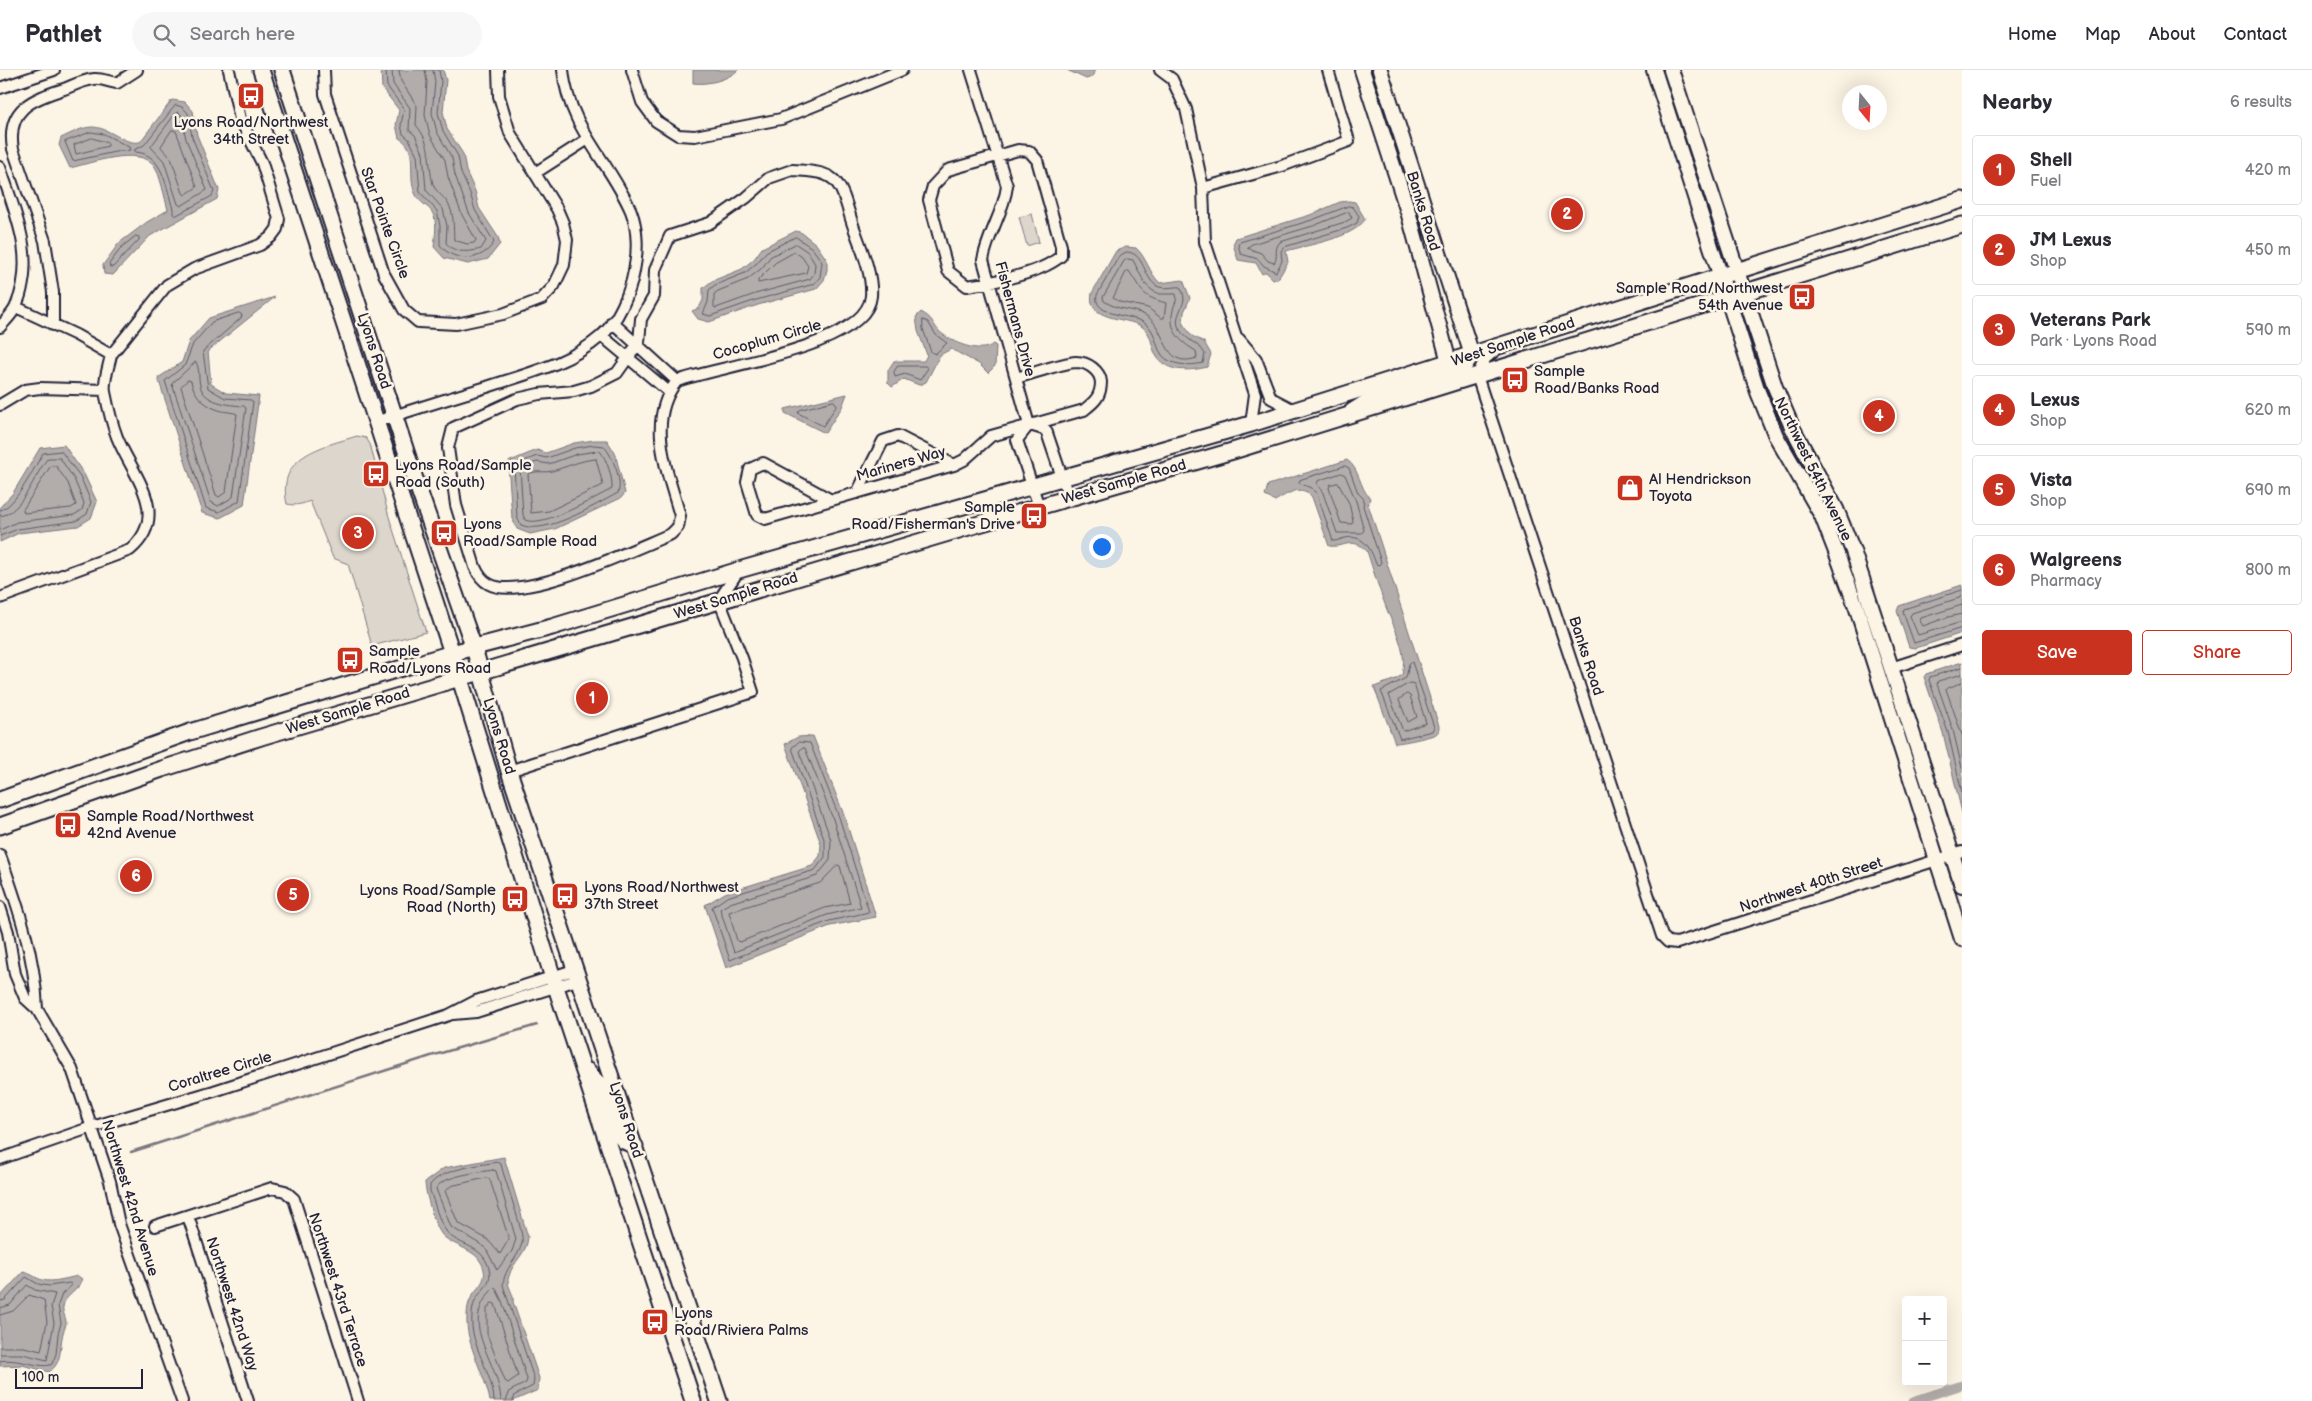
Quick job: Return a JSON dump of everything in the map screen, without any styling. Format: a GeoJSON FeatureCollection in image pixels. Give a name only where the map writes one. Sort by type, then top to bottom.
{"type":"FeatureCollection","features":[{"type":"Feature","properties":{"kind":"main road","name":"Lyons Road"},"geometry":{"type":"LineString","coordinates":[[261,70],[452,653],[554,982],[693,1401]]}},
{"type":"Feature","properties":{"kind":"main road","name":"Lyons Road"},"geometry":{"type":"LineString","coordinates":[[282,70],[395,415],[474,648],[509,771],[719,1401]]}},
{"type":"Feature","properties":{"kind":"main road","name":"West Sample Road"},"geometry":{"type":"LineString","coordinates":[[0,800],[190,732],[452,653],[1251,424],[1962,200]]}},
{"type":"Feature","properties":{"kind":"main road","name":"West Sample Road"},"geometry":{"type":"LineString","coordinates":[[0,826],[162,769],[459,678],[1341,418],[1962,225]]}},
{"type":"Feature","properties":{"kind":"main road"},"geometry":{"type":"LineString","coordinates":[[580,1060],[606,1094],[620,1136],[629,1145],[635,1146]]}},
{"type":"Feature","properties":{"kind":"street"},"geometry":{"type":"LineString","coordinates":[[0,88],[54,70]]}},
{"type":"Feature","properties":{"kind":"street"},"geometry":{"type":"LineString","coordinates":[[53,324],[51,269],[45,241],[13,149],[11,136],[14,122],[21,111],[35,98],[96,78],[117,83],[137,70]]}},
{"type":"Feature","properties":{"kind":"street"},"geometry":{"type":"LineString","coordinates":[[0,598],[130,550],[138,543],[147,529],[150,514],[146,497],[117,436],[105,390],[111,355],[167,285],[194,269],[260,245],[271,237],[277,229],[279,219],[262,163],[240,118],[229,70]]}},
{"type":"Feature","properties":{"kind":"street","name":"Star Pointe Circle"},"geometry":{"type":"LineString","coordinates":[[324,70],[325,94],[384,274],[404,310],[418,322],[456,324],[503,314],[542,299],[554,286],[564,265],[567,240],[557,209],[510,133],[499,96],[498,70]]}},
{"type":"Feature","properties":{"kind":"street"},"geometry":{"type":"LineString","coordinates":[[375,422],[524,375],[567,359],[602,336],[622,306],[632,285],[636,260],[636,238],[632,214],[624,195],[588,139],[571,108],[563,70]]}},
{"type":"Feature","properties":{"kind":"street"},"geometry":{"type":"LineString","coordinates":[[632,70],[642,102],[656,121],[678,135],[695,136],[781,118],[902,70]]}},
{"type":"Feature","properties":{"kind":"street"},"geometry":{"type":"LineString","coordinates":[[1160,70],[1172,79],[1186,109],[1203,188],[1205,242],[1255,394],[1251,424]]}},
{"type":"Feature","properties":{"kind":"street"},"geometry":{"type":"LineString","coordinates":[[1203,188],[1282,166],[1349,141],[1328,70]]}},
{"type":"Feature","properties":{"kind":"street","name":"Banks Road"},"geometry":{"type":"LineString","coordinates":[[1362,70],[1409,215],[1449,362]]}},
{"type":"Feature","properties":{"kind":"street","name":"Banks Road"},"geometry":{"type":"LineString","coordinates":[[1380,70],[1472,355]]}},
{"type":"Feature","properties":{"kind":"street","name":"Northwest 54th Avenue"},"geometry":{"type":"LineString","coordinates":[[1654,70],[1758,392],[1776,436],[1822,516],[1857,609],[1962,939]]}},
{"type":"Feature","properties":{"kind":"street","name":"Northwest 54th Avenue"},"geometry":{"type":"LineString","coordinates":[[1671,70],[1775,387],[1792,427],[1821,478],[1839,518],[1957,854],[1962,885]]}},
{"type":"Feature","properties":{"kind":"street","name":"Fishermans Drive"},"geometry":{"type":"LineString","coordinates":[[974,73],[1007,186],[1005,202],[986,242],[984,260],[1029,425]]}},
{"type":"Feature","properties":{"kind":"street"},"geometry":{"type":"LineString","coordinates":[[535,173],[588,139]]}},
{"type":"Feature","properties":{"kind":"street"},"geometry":{"type":"LineString","coordinates":[[1018,150],[1028,151],[1037,160],[1061,246],[1061,256],[1051,265],[990,283],[968,286],[948,271],[929,200],[933,186],[948,170],[998,154],[1018,150]]}},
{"type":"Feature","properties":{"kind":"street"},"geometry":{"type":"LineString","coordinates":[[0,167],[23,238],[26,263],[24,284],[16,308],[0,328]]}},
{"type":"Feature","properties":{"kind":"street","name":"Cocoplum Circle"},"geometry":{"type":"LineString","coordinates":[[792,170],[812,171],[828,176],[842,187],[869,277],[871,296],[868,309],[856,321],[824,340],[677,381],[669,392],[662,409],[660,441],[680,516],[678,527],[671,534],[548,583],[504,588],[490,585],[478,575],[474,568],[456,505],[448,448],[453,428],[517,399],[539,394],[574,391],[592,386],[617,373],[636,346],[639,342],[641,320],[654,296],[655,270],[670,236],[710,222],[740,203],[769,178],[792,170]]}},
{"type":"Feature","properties":{"kind":"street"},"geometry":{"type":"LineString","coordinates":[[16,308],[53,324],[111,355]]}},
{"type":"Feature","properties":{"kind":"street"},"geometry":{"type":"LineString","coordinates":[[612,322],[636,346],[677,381]]}},
{"type":"Feature","properties":{"kind":"street"},"geometry":{"type":"LineString","coordinates":[[602,336],[669,392]]}},
{"type":"Feature","properties":{"kind":"street"},"geometry":{"type":"LineString","coordinates":[[1237,336],[1256,359],[1271,398],[1294,410]]}},
{"type":"Feature","properties":{"kind":"street"},"geometry":{"type":"LineString","coordinates":[[1478,376],[1485,359],[1501,345]]}},
{"type":"Feature","properties":{"kind":"street"},"geometry":{"type":"LineString","coordinates":[[1341,418],[1368,401],[1461,372],[1472,355]]}},
{"type":"Feature","properties":{"kind":"street","name":"Mariners Way"},"geometry":{"type":"LineString","coordinates":[[831,500],[763,463],[750,469],[747,482],[757,515],[765,519],[954,465],[964,460],[991,436],[1084,410],[1101,392],[1100,378],[1092,367],[1077,362],[1016,378]]}},
{"type":"Feature","properties":{"kind":"street","name":"Banks Road"},"geometry":{"type":"LineString","coordinates":[[1478,376],[1662,936],[1668,942]]}},
{"type":"Feature","properties":{"kind":"street"},"geometry":{"type":"LineString","coordinates":[[0,405],[25,390],[40,388],[105,390]]}},
{"type":"Feature","properties":{"kind":"street"},"geometry":{"type":"LineString","coordinates":[[1039,507],[1017,440],[1029,425],[1046,430],[1069,498]]}},
{"type":"Feature","properties":{"kind":"street"},"geometry":{"type":"LineString","coordinates":[[858,493],[883,441],[898,436],[954,465]]}},
{"type":"Feature","properties":{"kind":"street"},"geometry":{"type":"LineString","coordinates":[[509,771],[753,692],[719,600],[739,570]]}},
{"type":"Feature","properties":{"kind":"street"},"geometry":{"type":"LineString","coordinates":[[1877,673],[1962,645]]}},
{"type":"Feature","properties":{"kind":"street","name":"Northwest 40th Street"},"geometry":{"type":"LineString","coordinates":[[1668,942],[1677,943],[1957,854]]}},
{"type":"Feature","properties":{"kind":"street","name":"Northwest 42nd Avenue"},"geometry":{"type":"LineString","coordinates":[[0,855],[24,926],[35,986],[36,1010]]}},
{"type":"Feature","properties":{"kind":"street","name":"Northwest 42nd Avenue"},"geometry":{"type":"LineString","coordinates":[[0,908],[8,932],[15,974],[25,998],[36,1010],[72,1069],[110,1181],[119,1224],[182,1401]]}},
{"type":"Feature","properties":{"kind":"street","name":"Coraltree Circle"},"geometry":{"type":"LineString","coordinates":[[0,1159],[92,1127],[214,1091],[449,1015],[476,1012],[578,974]]}},
{"type":"Feature","properties":{"kind":"street","name":"Northwest 43rd Terrace"},"geometry":{"type":"LineString","coordinates":[[188,1216],[272,1188],[285,1191],[294,1198],[358,1401]]}},
{"type":"Feature","properties":{"kind":"street"},"geometry":{"type":"LineString","coordinates":[[155,1226],[188,1216]]}},
{"type":"Feature","properties":{"kind":"street","name":"Northwest 42nd Way"},"geometry":{"type":"LineString","coordinates":[[188,1216],[248,1401]]}},
{"type":"Feature","properties":{"kind":"shaded area"},"geometry":{"type":"Polygon","coordinates":[[[1032,214],[1039,242],[1027,246],[1019,217],[1032,214]]]}},
{"type":"Feature","properties":{"kind":"shaded area"},"geometry":{"type":"Polygon","coordinates":[[[357,436],[366,438],[370,444],[389,517],[426,632],[372,646],[348,564],[333,558],[310,501],[293,505],[287,504],[285,487],[288,474],[295,464],[305,456],[330,444],[357,436]]]}},
{"type":"Feature","properties":{"kind":"water"},"geometry":{"type":"Polygon","coordinates":[[[381,70],[443,70],[446,80],[443,112],[447,129],[463,154],[466,171],[475,191],[479,208],[498,237],[500,244],[488,259],[468,264],[444,258],[434,247],[436,229],[434,216],[417,197],[413,188],[411,156],[405,143],[399,138],[396,125],[399,110],[382,88],[381,70]]]}},
{"type":"Feature","properties":{"kind":"water"},"geometry":{"type":"Polygon","coordinates":[[[693,70],[738,70],[723,79],[693,83],[693,70]]]}},
{"type":"Feature","properties":{"kind":"water"},"geometry":{"type":"Polygon","coordinates":[[[1067,70],[1095,70],[1092,77],[1086,79],[1067,70]]]}},
{"type":"Feature","properties":{"kind":"water"},"geometry":{"type":"Polygon","coordinates":[[[172,100],[185,102],[193,111],[197,135],[219,190],[217,199],[150,236],[113,275],[104,274],[103,265],[119,243],[147,222],[168,210],[160,180],[154,165],[147,159],[137,157],[126,156],[70,168],[59,145],[61,138],[80,129],[92,127],[105,130],[128,141],[140,142],[172,100]]]}},
{"type":"Feature","properties":{"kind":"water"},"geometry":{"type":"Polygon","coordinates":[[[1340,202],[1355,202],[1365,219],[1360,226],[1330,240],[1286,251],[1288,262],[1278,279],[1273,279],[1266,272],[1262,274],[1256,263],[1238,260],[1233,244],[1236,238],[1310,215],[1340,202]]]}},
{"type":"Feature","properties":{"kind":"water"},"geometry":{"type":"Polygon","coordinates":[[[796,231],[802,233],[816,244],[827,260],[824,280],[816,289],[758,305],[709,322],[698,319],[692,311],[699,308],[703,300],[703,288],[712,281],[742,269],[754,259],[762,248],[796,231]]]}},
{"type":"Feature","properties":{"kind":"water"},"geometry":{"type":"Polygon","coordinates":[[[1126,247],[1136,248],[1160,283],[1183,280],[1190,298],[1184,312],[1183,324],[1192,336],[1204,342],[1211,354],[1207,367],[1180,370],[1167,366],[1157,357],[1148,332],[1145,329],[1134,323],[1109,317],[1095,309],[1092,302],[1092,293],[1116,251],[1126,247]]]}},
{"type":"Feature","properties":{"kind":"water"},"geometry":{"type":"Polygon","coordinates":[[[275,297],[208,351],[211,384],[226,393],[259,396],[244,505],[220,518],[202,513],[158,378],[182,362],[189,341],[209,318],[275,297]]]}},
{"type":"Feature","properties":{"kind":"water"},"geometry":{"type":"Polygon","coordinates":[[[921,312],[930,319],[939,331],[958,343],[974,348],[988,347],[993,344],[996,346],[995,366],[988,373],[979,364],[951,349],[940,355],[926,382],[919,385],[904,379],[892,387],[888,383],[888,370],[894,361],[924,361],[927,355],[918,331],[916,317],[921,312]]]}},
{"type":"Feature","properties":{"kind":"water"},"geometry":{"type":"Polygon","coordinates":[[[847,394],[842,407],[825,433],[785,413],[785,409],[847,394]]]}},
{"type":"Feature","properties":{"kind":"water"},"geometry":{"type":"Polygon","coordinates":[[[607,440],[615,453],[625,493],[621,498],[555,529],[530,534],[517,529],[512,518],[508,462],[537,450],[546,453],[574,443],[607,440]]]}},
{"type":"Feature","properties":{"kind":"water"},"geometry":{"type":"Polygon","coordinates":[[[64,445],[84,474],[97,502],[91,518],[78,526],[19,533],[0,542],[0,507],[13,493],[40,448],[64,445]]]}},
{"type":"Feature","properties":{"kind":"water"},"geometry":{"type":"Polygon","coordinates":[[[1347,460],[1355,468],[1366,494],[1370,498],[1368,504],[1439,726],[1438,732],[1434,735],[1395,743],[1374,687],[1402,675],[1403,657],[1402,648],[1367,551],[1353,543],[1329,546],[1312,497],[1308,493],[1299,490],[1294,491],[1275,501],[1265,496],[1268,485],[1347,460]]]}},
{"type":"Feature","properties":{"kind":"water"},"geometry":{"type":"Polygon","coordinates":[[[1962,585],[1962,633],[1916,648],[1909,647],[1897,611],[1899,606],[1962,585]]]}},
{"type":"Feature","properties":{"kind":"water"},"geometry":{"type":"Polygon","coordinates":[[[1962,662],[1962,813],[1943,733],[1924,677],[1926,674],[1962,662]]]}},
{"type":"Feature","properties":{"kind":"water"},"geometry":{"type":"Polygon","coordinates":[[[813,736],[844,815],[876,917],[830,926],[726,968],[705,905],[725,893],[812,866],[820,856],[821,844],[785,744],[798,737],[813,736]]]}},
{"type":"Feature","properties":{"kind":"water"},"geometry":{"type":"Polygon","coordinates":[[[504,1157],[528,1237],[525,1248],[511,1271],[508,1283],[539,1378],[538,1390],[513,1401],[490,1401],[467,1327],[468,1304],[483,1279],[484,1270],[475,1255],[448,1240],[440,1232],[431,1210],[425,1182],[444,1168],[504,1157]]]}},
{"type":"Feature","properties":{"kind":"water"},"geometry":{"type":"Polygon","coordinates":[[[23,1272],[46,1281],[78,1276],[82,1279],[78,1287],[64,1303],[63,1309],[66,1323],[60,1355],[57,1364],[49,1372],[22,1365],[0,1366],[0,1297],[23,1272]]]}},
{"type":"Feature","properties":{"kind":"waterway"},"geometry":{"type":"LineString","coordinates":[[131,1152],[431,1056],[537,1025]]}},
{"type":"Feature","properties":{"kind":"waterway"},"geometry":{"type":"LineString","coordinates":[[1913,1401],[1962,1385]]}},
{"type":"Feature","properties":{"kind":"place","name":"Lyons Road/Northwest 34th Street"},"geometry":{"type":"Point","coordinates":[251,96]}},
{"type":"Feature","properties":{"kind":"place","name":"JM Lexus"},"geometry":{"type":"Point","coordinates":[1567,214]}},
{"type":"Feature","properties":{"kind":"place","name":"Sample Road/Northwest 54th Avenue"},"geometry":{"type":"Point","coordinates":[1802,297]}},
{"type":"Feature","properties":{"kind":"place","name":"Sample Road/Banks Road"},"geometry":{"type":"Point","coordinates":[1515,380]}},
{"type":"Feature","properties":{"kind":"place","name":"Lexus"},"geometry":{"type":"Point","coordinates":[1879,416]}},
{"type":"Feature","properties":{"kind":"place","name":"Lyons Road/Sample Road (South)"},"geometry":{"type":"Point","coordinates":[376,474]}},
{"type":"Feature","properties":{"kind":"place","name":"Al Hendrickson Toyota"},"geometry":{"type":"Point","coordinates":[1630,488]}},
{"type":"Feature","properties":{"kind":"place","name":"Sample Road/Fisherman's Drive"},"geometry":{"type":"Point","coordinates":[1034,516]}},
{"type":"Feature","properties":{"kind":"place","name":"Veterans Park"},"geometry":{"type":"Point","coordinates":[358,533]}},
{"type":"Feature","properties":{"kind":"place","name":"Lyons Road/Sample Road"},"geometry":{"type":"Point","coordinates":[444,533]}},
{"type":"Feature","properties":{"kind":"place","name":"Sample Road/Lyons Road"},"geometry":{"type":"Point","coordinates":[350,660]}},
{"type":"Feature","properties":{"kind":"place","name":"Shell"},"geometry":{"type":"Point","coordinates":[592,698]}},
{"type":"Feature","properties":{"kind":"place","name":"Sample Road/Northwest 42nd Avenue"},"geometry":{"type":"Point","coordinates":[68,825]}},
{"type":"Feature","properties":{"kind":"place","name":"Walgreens"},"geometry":{"type":"Point","coordinates":[136,876]}},
{"type":"Feature","properties":{"kind":"place","name":"Vista"},"geometry":{"type":"Point","coordinates":[293,895]}},
{"type":"Feature","properties":{"kind":"place","name":"Lyons Road/Northwest 37th Street"},"geometry":{"type":"Point","coordinates":[565,896]}},
{"type":"Feature","properties":{"kind":"place","name":"Lyons Road/Sample Road (North)"},"geometry":{"type":"Point","coordinates":[515,899]}},
{"type":"Feature","properties":{"kind":"place","name":"Lyons Road/Riviera Palms"},"geometry":{"type":"Point","coordinates":[655,1322]}}]}
